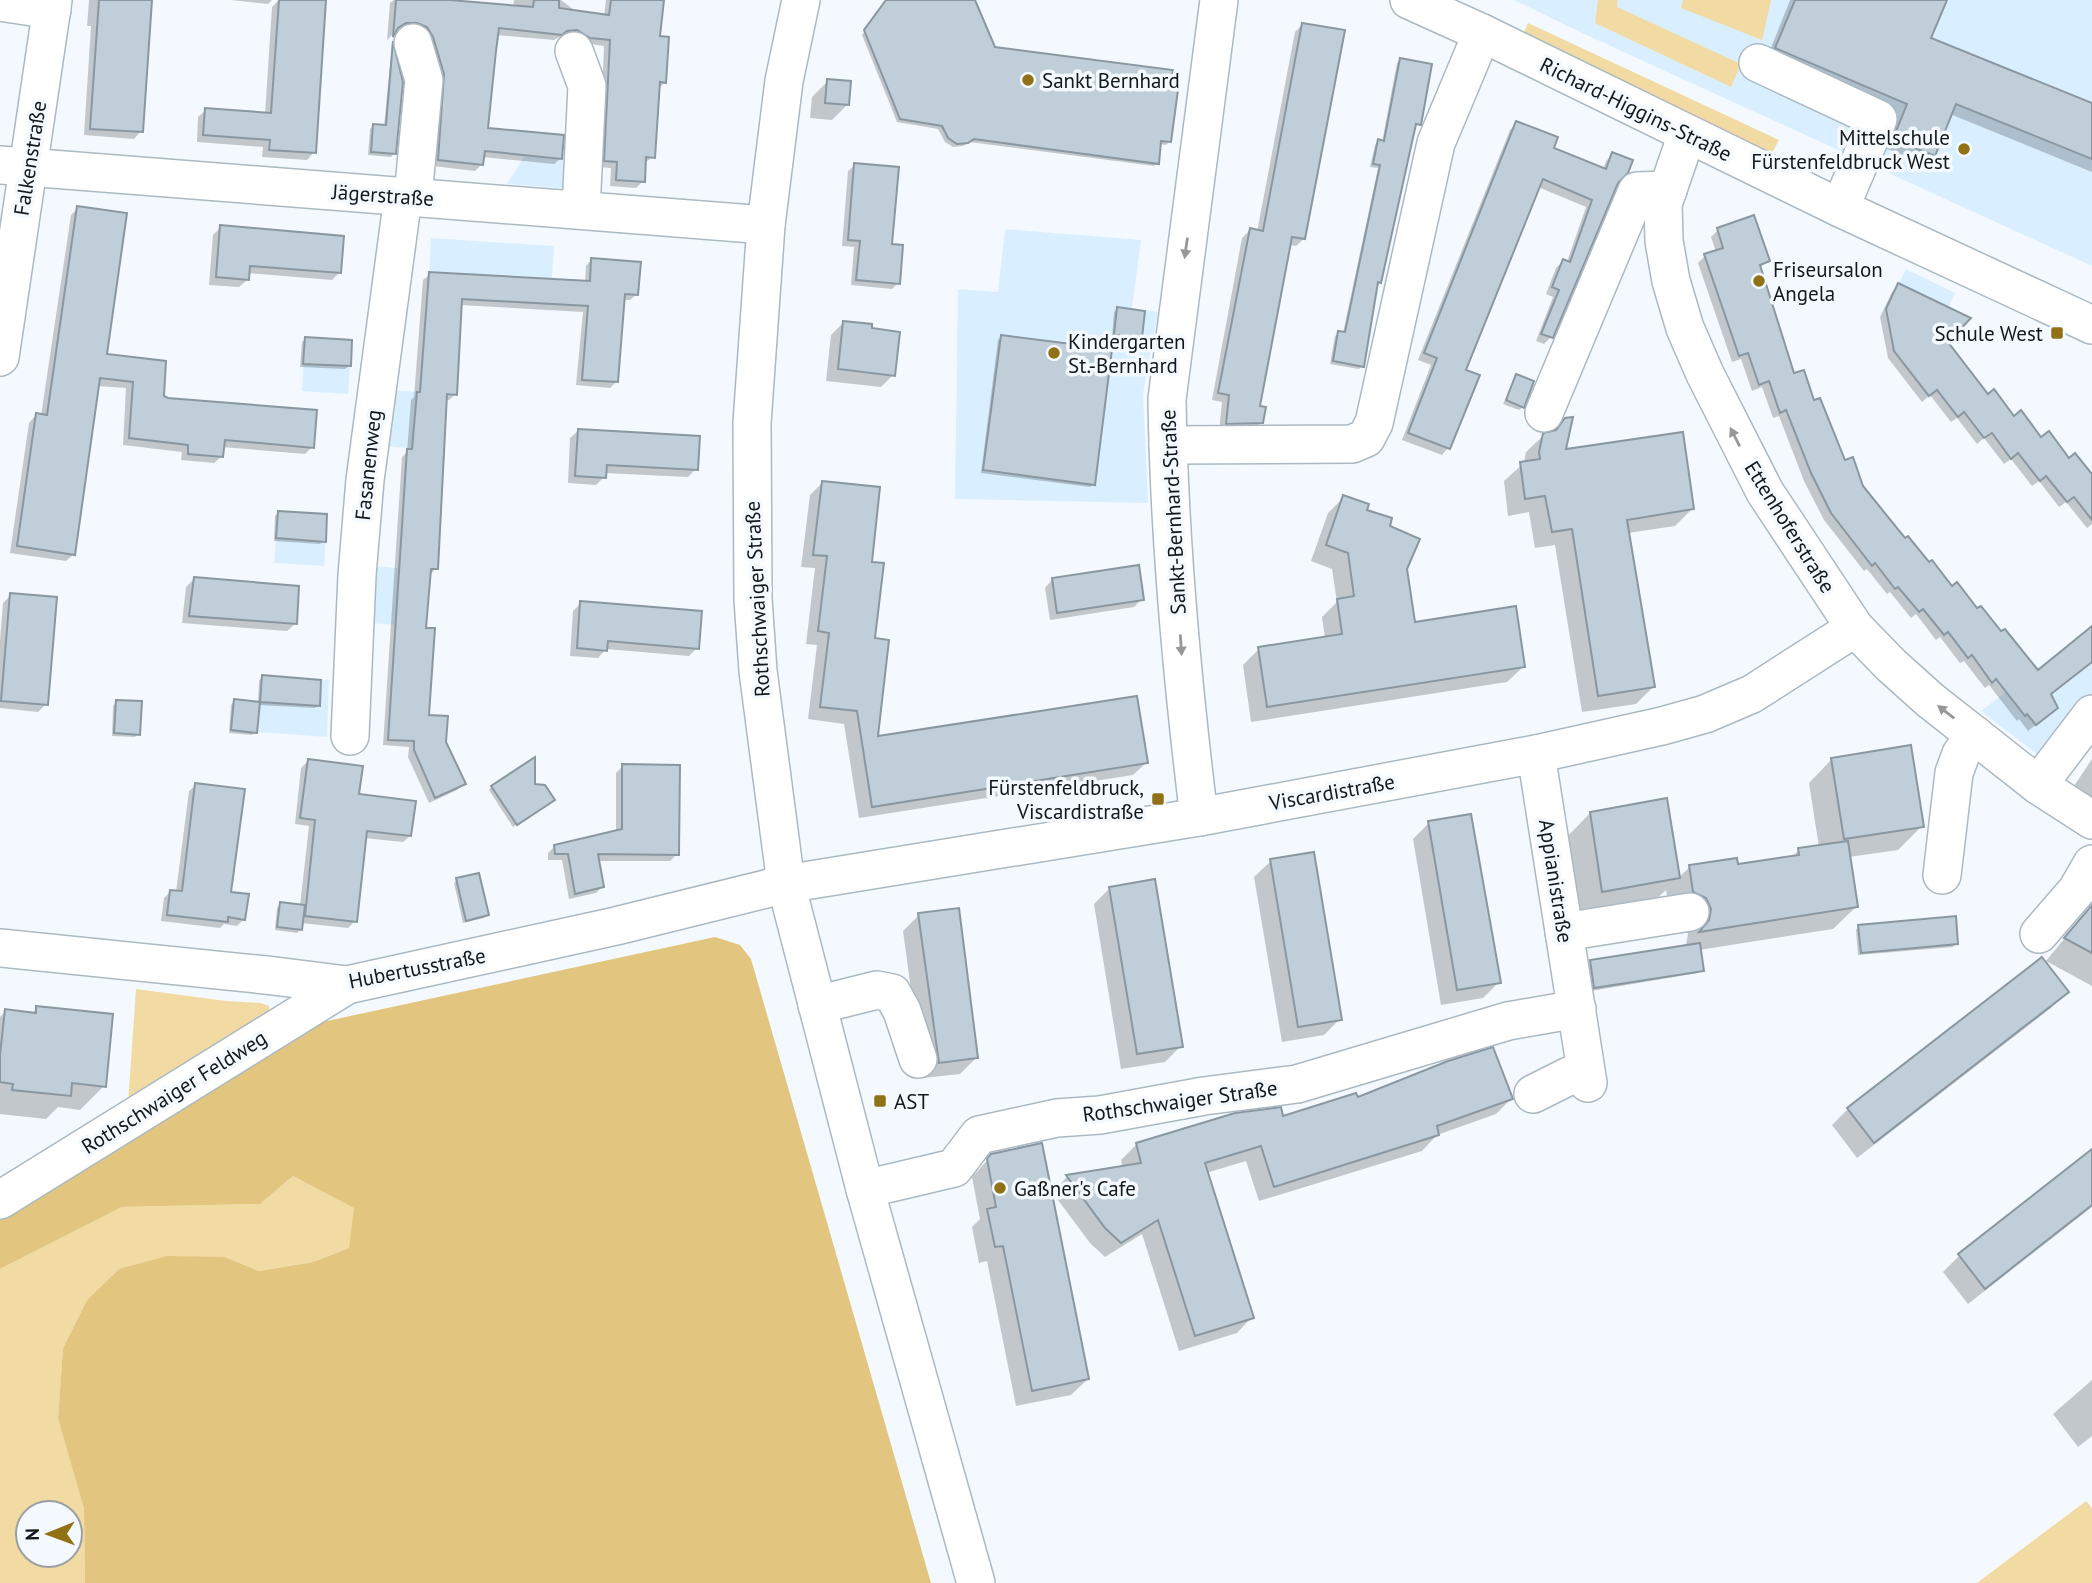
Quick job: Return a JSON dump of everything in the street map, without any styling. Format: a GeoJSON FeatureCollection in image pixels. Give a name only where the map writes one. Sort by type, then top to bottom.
{"type":"FeatureCollection","features":[{"type":"Feature","properties":{"kind":"street","name":"Rothschwaiger Straße"},"geometry":{"type":"LineString","coordinates":[[801,0],[784,81],[766,225],[752,423],[753,599],[764,729],[786,884],[865,1189],[976,1583]]}},
{"type":"Feature","properties":{"kind":"street","name":"Sankt-Bernhard-Straße"},"geometry":{"type":"LineString","coordinates":[[1199,817],[1182,657],[1167,399],[1219,0]]}},
{"type":"Feature","properties":{"kind":"street","name":"Richard-Higgins-Straße"},"geometry":{"type":"LineString","coordinates":[[1409,0],[1840,208],[2092,325]]}},
{"type":"Feature","properties":{"kind":"street"},"geometry":{"type":"LineString","coordinates":[[0,2],[52,5]]}},
{"type":"Feature","properties":{"kind":"street","name":"Falkenstraße"},"geometry":{"type":"LineString","coordinates":[[0,357],[15,166],[52,5]]}},
{"type":"Feature","properties":{"kind":"street"},"geometry":{"type":"LineString","coordinates":[[1168,445],[1352,444],[1366,438],[1374,423],[1436,143],[1482,33]]}},
{"type":"Feature","properties":{"kind":"street","name":"Fasanenweg"},"geometry":{"type":"LineString","coordinates":[[350,736],[357,575],[365,480],[424,80],[413,43]]}},
{"type":"Feature","properties":{"kind":"street"},"geometry":{"type":"LineString","coordinates":[[574,51],[587,86],[581,210]]}},
{"type":"Feature","properties":{"kind":"street"},"geometry":{"type":"LineString","coordinates":[[1758,63],[1878,119],[1840,208]]}},
{"type":"Feature","properties":{"kind":"street","name":"Ettenhoferstraße"},"geometry":{"type":"LineString","coordinates":[[1687,134],[1663,204],[1664,241],[1671,281],[1685,328],[1705,374],[1765,492],[1854,628],[1891,665],[1975,735],[2038,785],[2092,820]]}},
{"type":"Feature","properties":{"kind":"street","name":"Jägerstraße"},"geometry":{"type":"LineString","coordinates":[[15,166],[244,174],[408,197],[766,225]]}},
{"type":"Feature","properties":{"kind":"street"},"geometry":{"type":"LineString","coordinates":[[1544,413],[1637,191],[1668,190]]}},
{"type":"Feature","properties":{"kind":"street","name":"Viscardistraße"},"geometry":{"type":"LineString","coordinates":[[786,884],[1199,817],[1536,754],[1662,726],[1705,715],[1752,694],[1854,628]]}},
{"type":"Feature","properties":{"kind":"street"},"geometry":{"type":"LineString","coordinates":[[2038,785],[2092,714]]}},
{"type":"Feature","properties":{"kind":"street"},"geometry":{"type":"LineString","coordinates":[[1942,875],[1954,773],[1961,754],[1975,735]]}},
{"type":"Feature","properties":{"kind":"street","name":"Appianistraße"},"geometry":{"type":"LineString","coordinates":[[1533,1094],[1569,1076],[1587,1077],[1536,754]]}},
{"type":"Feature","properties":{"kind":"street"},"geometry":{"type":"LineString","coordinates":[[2049,916],[2077,890],[2092,864]]}},
{"type":"Feature","properties":{"kind":"street","name":"Hubertusstraße"},"geometry":{"type":"LineString","coordinates":[[0,948],[347,985],[616,926],[786,884]]}},
{"type":"Feature","properties":{"kind":"street"},"geometry":{"type":"LineString","coordinates":[[1564,932],[1690,912]]}},
{"type":"Feature","properties":{"kind":"street","name":"Rothschwaiger Feldweg"},"geometry":{"type":"LineString","coordinates":[[0,1200],[347,985]]}},
{"type":"Feature","properties":{"kind":"street"},"geometry":{"type":"LineString","coordinates":[[817,1005],[877,990],[892,993],[902,1011],[918,1059]]}},
{"type":"Feature","properties":{"kind":"street","name":"Rothschwaiger Straße"},"geometry":{"type":"LineString","coordinates":[[865,1189],[957,1180],[979,1135],[1057,1118],[1100,1115],[1204,1096],[1297,1084],[1508,1021],[1577,1009]]}},
{"type":"Feature","properties":{"kind":"shaded area","name":"Mittelschule Fürstenfeldbruck West"},"geometry":{"type":"Polygon","coordinates":[[[1514,0],[2092,0],[2092,266],[1580,32],[1514,0]]]}},
{"type":"Feature","properties":{"kind":"shaded area"},"geometry":{"type":"Polygon","coordinates":[[[1598,0],[1618,0],[1617,7],[1741,64],[1731,87],[1595,23],[1598,0]]]}},
{"type":"Feature","properties":{"kind":"shaded area"},"geometry":{"type":"Polygon","coordinates":[[[1683,0],[1771,0],[1762,40],[1681,8],[1683,0]]]}},
{"type":"Feature","properties":{"kind":"shaded area"},"geometry":{"type":"Polygon","coordinates":[[[1528,23],[1779,140],[1770,157],[1521,40],[1528,23]]]}},
{"type":"Feature","properties":{"kind":"shaded area"},"geometry":{"type":"Polygon","coordinates":[[[527,132],[575,136],[570,189],[507,184],[525,155],[527,132]]]}},
{"type":"Feature","properties":{"kind":"shaded area","name":"Kindergarten St.-Bernhard"},"geometry":{"type":"Polygon","coordinates":[[[1005,229],[1141,240],[1132,308],[1158,312],[1143,394],[1148,503],[955,499],[958,289],[998,292],[1005,229]]]}},
{"type":"Feature","properties":{"kind":"shaded area"},"geometry":{"type":"Polygon","coordinates":[[[431,238],[554,246],[550,305],[428,298],[431,238]]]}},
{"type":"Feature","properties":{"kind":"shaded area"},"geometry":{"type":"Polygon","coordinates":[[[1906,269],[1955,293],[1935,333],[1886,309],[1906,269]]]}},
{"type":"Feature","properties":{"kind":"shaded area"},"geometry":{"type":"Polygon","coordinates":[[[305,337],[352,340],[348,394],[302,391],[305,337]]]}},
{"type":"Feature","properties":{"kind":"shaded area"},"geometry":{"type":"Polygon","coordinates":[[[390,390],[447,394],[443,451],[384,446],[390,390]]]}},
{"type":"Feature","properties":{"kind":"shaded area"},"geometry":{"type":"Polygon","coordinates":[[[278,511],[327,514],[324,566],[274,563],[278,511]]]}},
{"type":"Feature","properties":{"kind":"shaded area"},"geometry":{"type":"Polygon","coordinates":[[[373,566],[430,571],[426,627],[370,623],[373,566]]]}},
{"type":"Feature","properties":{"kind":"shaded area"},"geometry":{"type":"Polygon","coordinates":[[[2092,626],[2092,701],[2046,761],[1981,711],[2092,626]]]}},
{"type":"Feature","properties":{"kind":"shaded area"},"geometry":{"type":"Polygon","coordinates":[[[262,675],[329,680],[327,737],[231,730],[234,699],[260,701],[262,675]]]}},
{"type":"Feature","properties":{"kind":"shaded area"},"geometry":{"type":"Polygon","coordinates":[[[715,937],[740,945],[751,959],[931,1583],[85,1583],[84,1499],[81,1499],[58,1419],[63,1348],[87,1300],[119,1269],[167,1256],[225,1257],[259,1271],[313,1262],[349,1248],[354,1208],[293,1176],[260,1204],[122,1207],[0,1269],[0,1209],[318,1023],[715,937]]]}},
{"type":"Feature","properties":{"kind":"shaded area"},"geometry":{"type":"Polygon","coordinates":[[[136,989],[261,1003],[269,1006],[270,1015],[128,1103],[136,989]]]}},
{"type":"Feature","properties":{"kind":"shaded area"},"geometry":{"type":"Polygon","coordinates":[[[293,1176],[355,1208],[349,1248],[313,1262],[259,1271],[225,1257],[119,1269],[87,1300],[63,1348],[58,1419],[81,1499],[14,1499],[14,1569],[84,1569],[84,1509],[85,1583],[0,1583],[0,1269],[122,1207],[260,1204],[293,1176]]]}},
{"type":"Feature","properties":{"kind":"shaded area"},"geometry":{"type":"Polygon","coordinates":[[[2086,1501],[2092,1508],[2092,1583],[1977,1583],[2086,1501]]]}},
{"type":"Feature","properties":{"kind":"building"},"geometry":{"type":"Polygon","coordinates":[[[99,0],[152,0],[143,132],[90,129],[99,0]]]}},
{"type":"Feature","properties":{"kind":"building"},"geometry":{"type":"Polygon","coordinates":[[[279,0],[326,0],[316,153],[269,150],[270,140],[203,135],[205,108],[271,113],[279,0]]]}},
{"type":"Feature","properties":{"kind":"building"},"geometry":{"type":"Polygon","coordinates":[[[396,0],[450,0],[533,7],[534,0],[559,0],[559,8],[609,15],[611,0],[664,0],[660,36],[669,37],[666,83],[660,82],[655,158],[646,157],[645,182],[616,180],[617,162],[604,161],[610,40],[590,38],[577,30],[567,31],[562,35],[499,28],[496,51],[488,128],[564,135],[562,159],[485,151],[483,165],[438,160],[444,74],[433,37],[427,27],[406,23],[398,28],[393,37],[396,0]]]}},
{"type":"Feature","properties":{"kind":"building","name":"Sankt Bernhard"},"geometry":{"type":"Polygon","coordinates":[[[886,0],[975,0],[995,47],[1173,70],[1171,89],[1178,90],[1171,142],[1161,141],[1159,164],[974,139],[968,143],[957,144],[948,138],[942,126],[900,119],[864,30],[886,0]]]}},
{"type":"Feature","properties":{"kind":"building"},"geometry":{"type":"Polygon","coordinates":[[[1795,0],[1947,0],[1931,38],[2092,103],[2092,159],[1956,104],[1935,156],[1893,139],[1907,104],[1775,48],[1795,0]]]}},
{"type":"Feature","properties":{"kind":"building"},"geometry":{"type":"Polygon","coordinates":[[[1302,23],[1345,30],[1305,239],[1292,237],[1260,406],[1266,407],[1263,423],[1226,424],[1229,395],[1218,393],[1250,228],[1263,231],[1302,23]]]}},
{"type":"Feature","properties":{"kind":"building"},"geometry":{"type":"Polygon","coordinates":[[[393,41],[403,82],[396,154],[371,152],[373,124],[386,125],[393,41]]]}},
{"type":"Feature","properties":{"kind":"building"},"geometry":{"type":"Polygon","coordinates":[[[1400,58],[1432,64],[1421,125],[1416,124],[1381,283],[1378,282],[1364,367],[1333,361],[1338,331],[1345,332],[1380,165],[1373,164],[1378,139],[1384,141],[1400,58]]]}},
{"type":"Feature","properties":{"kind":"building"},"geometry":{"type":"Polygon","coordinates":[[[827,79],[851,81],[849,105],[825,103],[827,79]]]}},
{"type":"Feature","properties":{"kind":"building"},"geometry":{"type":"Polygon","coordinates":[[[1516,121],[1558,137],[1554,148],[1606,169],[1612,152],[1633,160],[1628,173],[1618,183],[1553,338],[1541,334],[1559,290],[1552,287],[1563,259],[1570,262],[1592,200],[1543,179],[1466,370],[1480,375],[1450,449],[1408,433],[1437,358],[1424,353],[1516,121]]]}},
{"type":"Feature","properties":{"kind":"building"},"geometry":{"type":"Polygon","coordinates":[[[854,163],[899,167],[892,244],[903,245],[900,284],[856,280],[860,241],[848,240],[854,163]]]}},
{"type":"Feature","properties":{"kind":"building"},"geometry":{"type":"Polygon","coordinates":[[[77,206],[127,213],[107,354],[166,361],[164,396],[168,398],[317,410],[314,448],[225,440],[223,457],[188,454],[188,445],[129,438],[133,382],[100,378],[75,555],[17,546],[36,413],[47,415],[77,206]]]}},
{"type":"Feature","properties":{"kind":"building"},"geometry":{"type":"Polygon","coordinates":[[[1754,215],[1770,261],[1760,265],[1794,373],[1804,370],[1814,400],[1820,398],[1845,460],[1853,457],[1863,486],[1905,538],[1908,536],[1929,562],[1932,560],[1952,586],[1957,582],[1977,608],[1981,606],[2001,631],[2005,629],[2038,670],[2092,626],[2092,662],[2051,694],[2058,708],[2036,725],[2027,714],[2025,716],[1996,679],[1992,683],[1972,655],[1968,658],[1948,632],[1944,635],[1923,609],[1919,612],[1898,587],[1895,589],[1875,563],[1872,566],[1831,513],[1811,473],[1786,410],[1780,413],[1769,381],[1759,385],[1748,353],[1739,356],[1704,254],[1723,248],[1717,228],[1754,215]]]}},
{"type":"Feature","properties":{"kind":"building"},"geometry":{"type":"Polygon","coordinates":[[[220,225],[344,236],[341,273],[250,266],[249,280],[216,277],[220,225]]]}},
{"type":"Feature","properties":{"kind":"building"},"geometry":{"type":"Polygon","coordinates":[[[591,258],[641,262],[638,295],[625,294],[618,382],[582,380],[588,306],[462,299],[457,395],[447,394],[438,569],[431,569],[426,628],[435,628],[429,715],[448,716],[446,742],[466,784],[435,798],[414,750],[414,741],[388,740],[407,449],[412,449],[417,392],[420,392],[429,272],[590,281],[591,258]]]}},
{"type":"Feature","properties":{"kind":"building"},"geometry":{"type":"Polygon","coordinates":[[[1898,283],[1971,318],[1948,342],[1988,394],[1994,389],[2014,416],[2021,410],[2041,437],[2049,431],[2069,458],[2075,453],[2092,474],[2092,520],[2074,497],[2067,502],[2046,476],[2040,481],[2018,453],[2011,459],[1992,433],[1984,438],[1964,412],[1958,417],[1937,390],[1929,396],[1894,351],[1886,309],[1898,283]]]}},
{"type":"Feature","properties":{"kind":"building"},"geometry":{"type":"Polygon","coordinates":[[[1117,307],[1145,311],[1142,338],[1114,335],[1117,307]]]}},
{"type":"Feature","properties":{"kind":"building"},"geometry":{"type":"Polygon","coordinates":[[[843,321],[872,324],[872,328],[900,332],[895,376],[838,369],[843,321]]]}},
{"type":"Feature","properties":{"kind":"building"},"geometry":{"type":"Polygon","coordinates":[[[1001,335],[1112,349],[1095,485],[983,470],[1001,335]]]}},
{"type":"Feature","properties":{"kind":"building"},"geometry":{"type":"Polygon","coordinates":[[[305,337],[352,340],[351,366],[303,364],[305,337]]]}},
{"type":"Feature","properties":{"kind":"building"},"geometry":{"type":"Polygon","coordinates":[[[1516,374],[1534,381],[1524,408],[1506,400],[1516,374]]]}},
{"type":"Feature","properties":{"kind":"building"},"geometry":{"type":"Polygon","coordinates":[[[1573,417],[1566,449],[1683,432],[1694,509],[1627,520],[1655,687],[1598,696],[1572,529],[1552,532],[1545,496],[1525,499],[1520,462],[1540,459],[1543,433],[1556,430],[1565,418],[1573,417]]]}},
{"type":"Feature","properties":{"kind":"building"},"geometry":{"type":"Polygon","coordinates":[[[578,429],[700,436],[698,470],[607,465],[606,478],[575,476],[578,429]]]}},
{"type":"Feature","properties":{"kind":"building"},"geometry":{"type":"Polygon","coordinates":[[[822,481],[880,487],[872,562],[884,563],[875,638],[889,640],[878,736],[1137,696],[1148,763],[872,807],[857,711],[820,707],[829,633],[818,631],[827,556],[813,555],[822,481]]]}},
{"type":"Feature","properties":{"kind":"building"},"geometry":{"type":"Polygon","coordinates":[[[1343,495],[1369,504],[1367,510],[1392,518],[1390,526],[1420,539],[1407,569],[1415,622],[1516,606],[1525,667],[1267,707],[1258,647],[1342,634],[1337,599],[1354,596],[1348,553],[1326,545],[1343,495]]]}},
{"type":"Feature","properties":{"kind":"building"},"geometry":{"type":"Polygon","coordinates":[[[278,511],[327,514],[326,542],[276,538],[278,511]]]}},
{"type":"Feature","properties":{"kind":"building"},"geometry":{"type":"Polygon","coordinates":[[[1139,565],[1144,600],[1057,613],[1052,578],[1139,565]]]}},
{"type":"Feature","properties":{"kind":"building"},"geometry":{"type":"Polygon","coordinates":[[[194,577],[299,586],[297,624],[189,616],[194,577]]]}},
{"type":"Feature","properties":{"kind":"building"},"geometry":{"type":"Polygon","coordinates":[[[10,593],[57,597],[48,705],[1,701],[10,593]]]}},
{"type":"Feature","properties":{"kind":"building"},"geometry":{"type":"Polygon","coordinates":[[[580,601],[702,611],[699,649],[608,641],[607,651],[577,648],[580,601]]]}},
{"type":"Feature","properties":{"kind":"building"},"geometry":{"type":"Polygon","coordinates":[[[262,675],[321,680],[320,706],[260,702],[262,675]]]}},
{"type":"Feature","properties":{"kind":"building"},"geometry":{"type":"Polygon","coordinates":[[[234,699],[260,702],[257,733],[231,730],[234,699]]]}},
{"type":"Feature","properties":{"kind":"building"},"geometry":{"type":"Polygon","coordinates":[[[116,700],[142,701],[140,735],[114,733],[116,700]]]}},
{"type":"Feature","properties":{"kind":"building"},"geometry":{"type":"Polygon","coordinates":[[[1911,745],[1924,827],[1844,839],[1831,758],[1911,745]]]}},
{"type":"Feature","properties":{"kind":"building"},"geometry":{"type":"Polygon","coordinates":[[[535,757],[535,784],[545,785],[555,800],[517,825],[491,786],[535,757]]]}},
{"type":"Feature","properties":{"kind":"building"},"geometry":{"type":"Polygon","coordinates":[[[308,759],[363,766],[359,794],[416,801],[411,836],[367,831],[357,922],[305,916],[315,820],[300,818],[308,759]]]}},
{"type":"Feature","properties":{"kind":"building"},"geometry":{"type":"Polygon","coordinates":[[[622,764],[680,765],[679,855],[598,854],[604,887],[575,894],[568,854],[555,854],[554,845],[622,829],[622,764]]]}},
{"type":"Feature","properties":{"kind":"building"},"geometry":{"type":"Polygon","coordinates":[[[195,783],[245,789],[231,892],[249,894],[245,920],[228,917],[228,922],[167,915],[170,890],[182,891],[195,783]]]}},
{"type":"Feature","properties":{"kind":"building"},"geometry":{"type":"Polygon","coordinates":[[[1667,798],[1680,878],[1602,892],[1590,812],[1667,798]]]}},
{"type":"Feature","properties":{"kind":"building"},"geometry":{"type":"Polygon","coordinates":[[[1471,814],[1501,983],[1457,990],[1428,821],[1471,814]]]}},
{"type":"Feature","properties":{"kind":"building"},"geometry":{"type":"Polygon","coordinates":[[[1848,841],[1858,907],[1699,932],[1709,920],[1711,909],[1706,898],[1693,892],[1689,865],[1737,858],[1738,864],[1799,855],[1798,848],[1848,841]]]}},
{"type":"Feature","properties":{"kind":"building"},"geometry":{"type":"Polygon","coordinates":[[[1314,852],[1342,1020],[1298,1027],[1270,859],[1314,852]]]}},
{"type":"Feature","properties":{"kind":"building"},"geometry":{"type":"Polygon","coordinates":[[[479,873],[489,915],[466,921],[456,878],[479,873]]]}},
{"type":"Feature","properties":{"kind":"building"},"geometry":{"type":"Polygon","coordinates":[[[1155,879],[1183,1047],[1137,1054],[1109,887],[1155,879]]]}},
{"type":"Feature","properties":{"kind":"building"},"geometry":{"type":"Polygon","coordinates":[[[280,902],[305,905],[302,930],[277,927],[280,902]]]}},
{"type":"Feature","properties":{"kind":"building"},"geometry":{"type":"Polygon","coordinates":[[[2092,905],[2092,953],[2064,938],[2092,905]]]}},
{"type":"Feature","properties":{"kind":"building"},"geometry":{"type":"Polygon","coordinates":[[[959,908],[978,1058],[939,1063],[918,913],[959,908]]]}},
{"type":"Feature","properties":{"kind":"building"},"geometry":{"type":"Polygon","coordinates":[[[1956,916],[1958,944],[1861,953],[1858,925],[1956,916]]]}},
{"type":"Feature","properties":{"kind":"building"},"geometry":{"type":"Polygon","coordinates":[[[1700,943],[1704,971],[1594,988],[1590,960],[1700,943]]]}},
{"type":"Feature","properties":{"kind":"building"},"geometry":{"type":"Polygon","coordinates":[[[2042,957],[2069,992],[1874,1143],[1847,1108],[2042,957]]]}},
{"type":"Feature","properties":{"kind":"building"},"geometry":{"type":"Polygon","coordinates":[[[36,1006],[113,1014],[106,1087],[72,1083],[71,1096],[12,1090],[13,1084],[0,1082],[5,1009],[36,1013],[36,1006]]]}},
{"type":"Feature","properties":{"kind":"building"},"geometry":{"type":"Polygon","coordinates":[[[1493,1047],[1513,1099],[1437,1126],[1439,1135],[1274,1187],[1261,1146],[1205,1163],[1254,1318],[1195,1336],[1158,1220],[1121,1243],[1105,1228],[1066,1175],[1141,1163],[1136,1143],[1235,1113],[1281,1107],[1283,1116],[1356,1093],[1358,1097],[1448,1061],[1493,1047]]]}},
{"type":"Feature","properties":{"kind":"building"},"geometry":{"type":"Polygon","coordinates":[[[1042,1143],[1089,1379],[1032,1391],[1003,1246],[995,1247],[987,1209],[996,1207],[987,1159],[991,1154],[1042,1143]]]}},
{"type":"Feature","properties":{"kind":"building"},"geometry":{"type":"Polygon","coordinates":[[[2092,1149],[2092,1205],[1985,1289],[1958,1254],[2092,1149]]]}},
{"type":"Feature","properties":{"kind":"place","name":"Sankt Bernhard"},"geometry":{"type":"Point","coordinates":[1028,80]}},
{"type":"Feature","properties":{"kind":"place","name":"Mittelschule Fürstenfeldbruck West"},"geometry":{"type":"Point","coordinates":[1964,149]}},
{"type":"Feature","properties":{"kind":"place","name":"Friseursalon Angela"},"geometry":{"type":"Point","coordinates":[1759,281]}},
{"type":"Feature","properties":{"kind":"place","name":"Schule West"},"geometry":{"type":"Point","coordinates":[2057,333]}},
{"type":"Feature","properties":{"kind":"place","name":"Kindergarten St.-Bernhard"},"geometry":{"type":"Point","coordinates":[1054,353]}},
{"type":"Feature","properties":{"kind":"place","name":"Fürstenfeldbruck, Viscardistraße"},"geometry":{"type":"Point","coordinates":[1158,799]}},
{"type":"Feature","properties":{"kind":"place","name":"AST"},"geometry":{"type":"Point","coordinates":[880,1101]}},
{"type":"Feature","properties":{"kind":"place","name":"Gaßner's Cafe"},"geometry":{"type":"Point","coordinates":[1000,1188]}}]}
